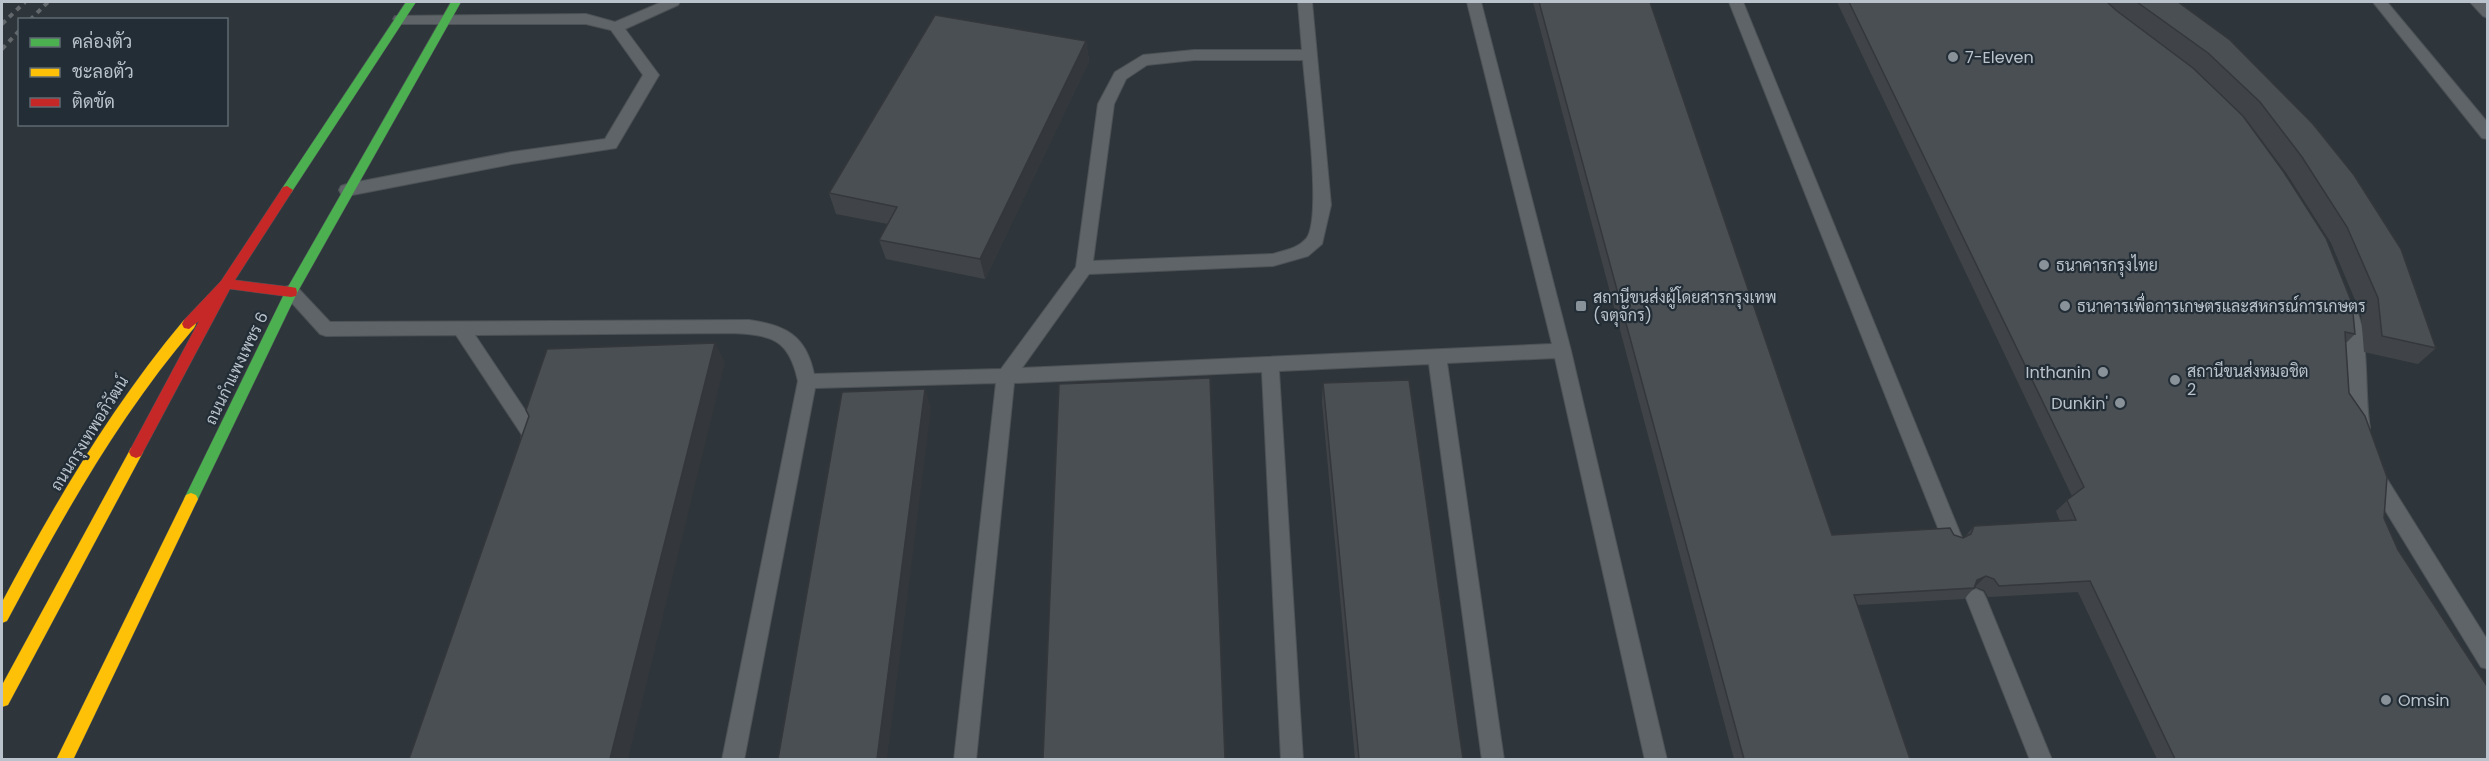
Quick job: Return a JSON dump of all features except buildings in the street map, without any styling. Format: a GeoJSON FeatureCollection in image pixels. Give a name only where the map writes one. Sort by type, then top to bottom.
{"type":"FeatureCollection","features":[{"type":"Feature","properties":{"kind":"street"},"geometry":{"type":"LineString","coordinates":[[2,700],[226,284],[411,2]]}},
{"type":"Feature","properties":{"kind":"street","name":"ถนนกำแพงเพชร 6"},"geometry":{"type":"LineString","coordinates":[[64,759],[291,292],[456,2]]}},
{"type":"Feature","properties":{"kind":"street"},"geometry":{"type":"LineString","coordinates":[[226,284],[291,292]]}},
{"type":"Feature","properties":{"kind":"street","name":"ถนนกรุงเทพอภิวัฒน์"},"geometry":{"type":"LineString","coordinates":[[2,616],[90,456],[127,400],[173,342],[226,284]]}},
{"type":"Feature","properties":{"kind":"lane"},"geometry":{"type":"LineString","coordinates":[[400,19],[586,19],[616,27],[673,2]]}},
{"type":"Feature","properties":{"kind":"lane"},"geometry":{"type":"LineString","coordinates":[[1084,268],[1273,260],[1302,252],[1316,240],[1323,205],[1305,2]]}},
{"type":"Feature","properties":{"kind":"lane"},"geometry":{"type":"LineString","coordinates":[[1474,2],[1562,351],[1656,759]]}},
{"type":"Feature","properties":{"kind":"lane"},"geometry":{"type":"LineString","coordinates":[[1736,2],[1952,538]]}},
{"type":"Feature","properties":{"kind":"lane"},"geometry":{"type":"LineString","coordinates":[[2380,2],[2487,134]]}},
{"type":"Feature","properties":{"kind":"lane"},"geometry":{"type":"LineString","coordinates":[[2477,2],[2487,14]]}},
{"type":"Feature","properties":{"kind":"lane"},"geometry":{"type":"LineString","coordinates":[[347,190],[512,158],[610,144],[651,75],[616,27]]}},
{"type":"Feature","properties":{"kind":"lane"},"geometry":{"type":"LineString","coordinates":[[965,759],[1006,376],[1084,268],[1106,104],[1120,76],[1143,60],[1194,55],[1309,55]]}},
{"type":"Feature","properties":{"kind":"lane"},"geometry":{"type":"LineString","coordinates":[[291,292],[326,329],[758,327],[779,333],[794,345],[804,360],[807,381],[733,759]]}},
{"type":"Feature","properties":{"kind":"lane"},"geometry":{"type":"LineString","coordinates":[[2342,296],[2350,315],[2357,407],[2378,481],[2487,660]]}},
{"type":"Feature","properties":{"kind":"lane"},"geometry":{"type":"LineString","coordinates":[[461,328],[532,435],[521,468]]}},
{"type":"Feature","properties":{"kind":"lane"},"geometry":{"type":"LineString","coordinates":[[807,381],[1006,376],[1562,351]]}},
{"type":"Feature","properties":{"kind":"lane"},"geometry":{"type":"LineString","coordinates":[[1437,357],[1493,759]]}},
{"type":"Feature","properties":{"kind":"lane"},"geometry":{"type":"LineString","coordinates":[[1270,363],[1292,759]]}},
{"type":"Feature","properties":{"kind":"lane"},"geometry":{"type":"LineString","coordinates":[[1976,598],[2041,759]]}},
{"type":"Feature","properties":{"kind":"railway"},"geometry":{"type":"LineString","coordinates":[[2,24],[25,2]]}},
{"type":"Feature","properties":{"kind":"railway"},"geometry":{"type":"LineString","coordinates":[[32,18],[48,2]]}},
{"type":"Feature","properties":{"kind":"railway"},"geometry":{"type":"LineString","coordinates":[[2,49],[18,32]]}},
{"type":"Feature","properties":{"kind":"traffic: fast"},"geometry":{"type":"LineString","coordinates":[[287,190],[411,2]]}},
{"type":"Feature","properties":{"kind":"traffic: fast"},"geometry":{"type":"LineString","coordinates":[[191,499],[291,292],[456,2]]}},
{"type":"Feature","properties":{"kind":"traffic: slow"},"geometry":{"type":"LineString","coordinates":[[2,616],[65,501],[110,428],[134,392],[189,324]]}},
{"type":"Feature","properties":{"kind":"traffic: slow"},"geometry":{"type":"LineString","coordinates":[[2,700],[136,452]]}},
{"type":"Feature","properties":{"kind":"traffic: slow"},"geometry":{"type":"LineString","coordinates":[[64,760],[191,499]]}},
{"type":"Feature","properties":{"kind":"traffic: jam"},"geometry":{"type":"LineString","coordinates":[[136,452],[226,284],[287,190]]}},
{"type":"Feature","properties":{"kind":"traffic: jam"},"geometry":{"type":"LineString","coordinates":[[189,324],[226,284],[291,292]]}},
{"type":"Feature","properties":{"kind":"place","name":"7-Eleven"},"geometry":{"type":"Point","coordinates":[1953,57]}},
{"type":"Feature","properties":{"kind":"place","name":"ธนาคารกรุงไทย"},"geometry":{"type":"Point","coordinates":[2044,265]}},
{"type":"Feature","properties":{"kind":"place","name":"สถานีขนส่งผู้โดยสารกรุงเทพ (จตุจักร)"},"geometry":{"type":"Point","coordinates":[1581,306]}},
{"type":"Feature","properties":{"kind":"place","name":"ธนาคารเพื่อการเกษตรและสหกรณ์การเกษตร"},"geometry":{"type":"Point","coordinates":[2065,306]}},
{"type":"Feature","properties":{"kind":"place","name":"Inthanin"},"geometry":{"type":"Point","coordinates":[2103,372]}},
{"type":"Feature","properties":{"kind":"place","name":"สถานีขนส่งหมอชิต 2"},"geometry":{"type":"Point","coordinates":[2175,380]}},
{"type":"Feature","properties":{"kind":"place","name":"Dunkin'"},"geometry":{"type":"Point","coordinates":[2120,403]}},
{"type":"Feature","properties":{"kind":"place","name":"Omsin"},"geometry":{"type":"Point","coordinates":[2386,700]}}]}
